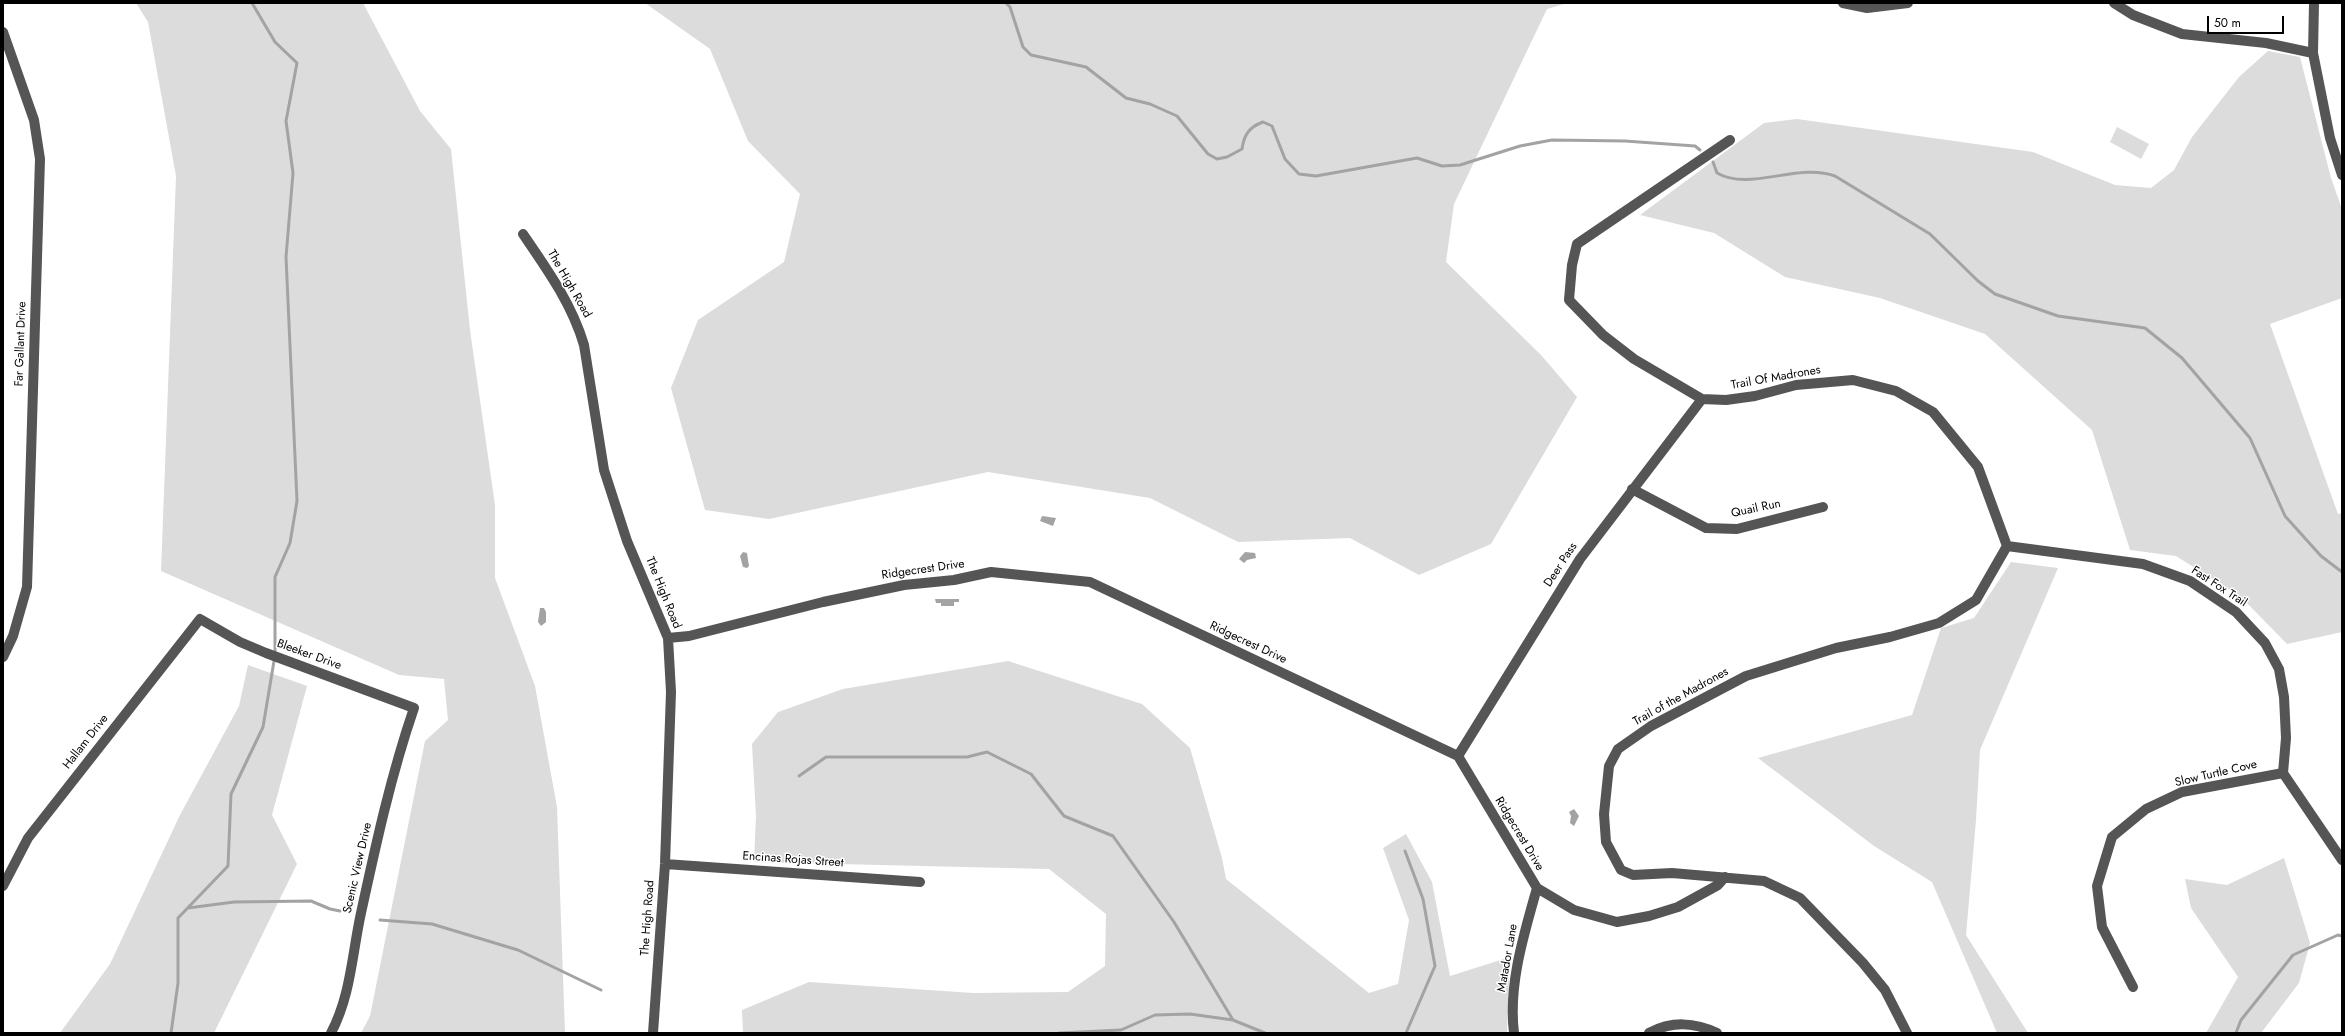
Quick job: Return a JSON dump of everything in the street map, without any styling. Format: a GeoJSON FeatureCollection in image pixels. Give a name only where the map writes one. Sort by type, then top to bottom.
{"type":"FeatureCollection","features":[{"type":"Feature","properties":{"kind":"street"},"geometry":{"type":"LineString","coordinates":[[1843,3],[1867,8],[1908,3]]}},
{"type":"Feature","properties":{"kind":"street"},"geometry":{"type":"LineString","coordinates":[[2114,3],[2133,15],[2182,34],[2266,43],[2313,53]]}},
{"type":"Feature","properties":{"kind":"street"},"geometry":{"type":"LineString","coordinates":[[2314,3],[2313,53],[2330,138],[2342,175]]}},
{"type":"Feature","properties":{"kind":"street","name":"Far Gallant Drive"},"geometry":{"type":"LineString","coordinates":[[3,32],[34,120],[40,159],[27,587],[13,636],[3,657]]}},
{"type":"Feature","properties":{"kind":"street","name":"Trail Of Madrones"},"geometry":{"type":"LineString","coordinates":[[1730,140],[1577,244],[1572,265],[1569,300],[1603,335],[1634,359],[1702,399],[1726,400],[1755,396],[1796,385],[1853,380],[1896,391],[1933,412],[1978,467],[2007,546]]}},
{"type":"Feature","properties":{"kind":"street","name":"The High Road"},"geometry":{"type":"LineString","coordinates":[[523,234],[554,281],[578,326],[584,345],[604,470],[627,541],[668,638],[671,692],[665,864],[653,1033]]}},
{"type":"Feature","properties":{"kind":"street","name":"Deer Pass"},"geometry":{"type":"LineString","coordinates":[[1458,756],[1580,560],[1632,489],[1702,399]]}},
{"type":"Feature","properties":{"kind":"street","name":"Quail Run"},"geometry":{"type":"LineString","coordinates":[[1632,489],[1706,528],[1737,529],[1823,507]]}},
{"type":"Feature","properties":{"kind":"street","name":"Fast Fox Trail"},"geometry":{"type":"LineString","coordinates":[[2007,546],[2143,564],[2190,581],[2236,612],[2265,643],[2279,670],[2284,697],[2286,731],[2283,773]]}},
{"type":"Feature","properties":{"kind":"street","name":"Trail of the Madrones"},"geometry":{"type":"LineString","coordinates":[[1907,1033],[1885,990],[1863,963],[1800,898],[1764,881],[1672,872],[1633,875],[1621,870],[1606,842],[1604,814],[1609,766],[1618,749],[1651,726],[1746,676],[1836,648],[1890,637],[1939,623],[1976,600],[2007,546]]}},
{"type":"Feature","properties":{"kind":"street","name":"Ridgecrest Drive"},"geometry":{"type":"LineString","coordinates":[[668,638],[688,636],[823,602],[904,585],[954,580],[991,572],[1090,582],[1458,756],[1537,888],[1574,910],[1617,922],[1649,916],[1678,907],[1718,886],[1725,877]]}},
{"type":"Feature","properties":{"kind":"street","name":"Bleeker Drive"},"geometry":{"type":"LineString","coordinates":[[200,619],[266,653],[414,708]]}},
{"type":"Feature","properties":{"kind":"street","name":"Hallam Drive"},"geometry":{"type":"LineString","coordinates":[[3,886],[28,838],[200,619]]}},
{"type":"Feature","properties":{"kind":"street","name":"Scenic View Drive"},"geometry":{"type":"LineString","coordinates":[[331,1033],[344,1003],[349,984],[360,916],[396,762],[414,708]]}},
{"type":"Feature","properties":{"kind":"street"},"geometry":{"type":"LineString","coordinates":[[2283,773],[2342,860]]}},
{"type":"Feature","properties":{"kind":"street","name":"Slow Turtle Cove"},"geometry":{"type":"LineString","coordinates":[[2132,987],[2102,927],[2097,886],[2112,837],[2146,809],[2182,792],[2283,773]]}},
{"type":"Feature","properties":{"kind":"street","name":"Encinas Rojas Street"},"geometry":{"type":"LineString","coordinates":[[665,864],[920,882]]}},
{"type":"Feature","properties":{"kind":"street","name":"Matador Lane"},"geometry":{"type":"LineString","coordinates":[[1514,1033],[1517,974],[1522,940],[1537,888]]}},
{"type":"Feature","properties":{"kind":"street"},"geometry":{"type":"LineString","coordinates":[[1649,1033],[1679,1023],[1704,1027],[1716,1033]]}},
{"type":"Feature","properties":{"kind":"shaded area"},"geometry":{"type":"Polygon","coordinates":[[[136,3],[363,3],[420,111],[451,149],[470,330],[495,505],[495,578],[535,686],[557,807],[565,1033],[361,1033],[370,1016],[425,741],[448,720],[444,679],[399,675],[161,571],[176,176],[148,22],[136,3]]]}},
{"type":"Feature","properties":{"kind":"shaded area"},"geometry":{"type":"Polygon","coordinates":[[[645,3],[1567,3],[1547,9],[1454,204],[1446,262],[1541,355],[1577,397],[1491,544],[1419,575],[1350,538],[1238,542],[1150,498],[988,472],[769,519],[705,510],[671,388],[698,320],[784,262],[800,194],[748,141],[710,49],[645,3]]]}},
{"type":"Feature","properties":{"kind":"shaded area"},"geometry":{"type":"Polygon","coordinates":[[[2268,51],[2300,57],[2331,178],[2342,209],[2342,298],[2270,324],[2338,514],[2342,513],[2342,632],[2287,644],[2241,597],[2176,556],[2130,550],[2092,430],[1985,334],[1880,298],[1785,277],[1714,233],[1640,215],[1764,123],[1797,119],[2033,152],[2115,185],[2151,188],[2174,170],[2192,137],[2239,77],[2268,51]]]}},
{"type":"Feature","properties":{"kind":"shaded area"},"geometry":{"type":"Polygon","coordinates":[[[2117,127],[2149,144],[2141,159],[2110,142],[2117,127]]]}},
{"type":"Feature","properties":{"kind":"shaded area"},"geometry":{"type":"Polygon","coordinates":[[[1042,516],[1056,518],[1053,526],[1040,521],[1042,516]]]}},
{"type":"Feature","properties":{"kind":"shaded area"},"geometry":{"type":"Polygon","coordinates":[[[743,552],[747,553],[749,566],[747,568],[743,567],[740,556],[743,552]]]}},
{"type":"Feature","properties":{"kind":"shaded area"},"geometry":{"type":"Polygon","coordinates":[[[1245,552],[1255,553],[1256,558],[1247,560],[1244,563],[1239,559],[1245,552]]]}},
{"type":"Feature","properties":{"kind":"shaded area"},"geometry":{"type":"Polygon","coordinates":[[[2011,562],[2058,568],[1980,750],[1976,820],[1966,935],[2028,1033],[1997,1033],[1932,882],[1874,846],[1758,758],[1912,715],[1941,628],[1974,618],[2011,562]]]}},
{"type":"Feature","properties":{"kind":"shaded area"},"geometry":{"type":"Polygon","coordinates":[[[935,599],[959,599],[959,602],[954,602],[954,606],[941,606],[941,603],[936,603],[935,599]]]}},
{"type":"Feature","properties":{"kind":"shaded area"},"geometry":{"type":"Polygon","coordinates":[[[540,608],[544,608],[546,612],[546,622],[541,626],[538,622],[540,608]]]}},
{"type":"Feature","properties":{"kind":"shaded area"},"geometry":{"type":"Polygon","coordinates":[[[1008,661],[1142,704],[1190,748],[1222,858],[1226,879],[1369,993],[1398,984],[1409,920],[1383,848],[1406,834],[1432,882],[1450,976],[1510,957],[1507,1033],[743,1033],[742,1010],[809,982],[973,993],[1068,992],[1105,966],[1106,914],[1049,869],[754,862],[756,816],[752,744],[778,712],[843,689],[1008,661]]]}},
{"type":"Feature","properties":{"kind":"shaded area"},"geometry":{"type":"Polygon","coordinates":[[[248,665],[307,686],[272,815],[297,864],[214,1033],[60,1033],[110,964],[180,815],[239,706],[248,665]]]}},
{"type":"Feature","properties":{"kind":"shaded area"},"geometry":{"type":"Polygon","coordinates":[[[1574,809],[1579,816],[1574,826],[1570,823],[1571,816],[1569,812],[1574,809]]]}},
{"type":"Feature","properties":{"kind":"shaded area"},"geometry":{"type":"Polygon","coordinates":[[[2284,858],[2310,943],[2299,983],[2261,1033],[2206,1033],[2238,977],[2191,908],[2185,879],[2227,885],[2284,858]]]}},
{"type":"Feature","properties":{"kind":"waterway"},"geometry":{"type":"LineString","coordinates":[[171,1033],[178,983],[178,918],[228,866],[231,794],[263,727],[275,655],[275,577],[290,543],[297,501],[286,257],[293,173],[286,121],[297,63],[275,42],[252,3]]}},
{"type":"Feature","properties":{"kind":"waterway"},"geometry":{"type":"LineString","coordinates":[[1006,3],[1010,7],[1023,47],[1031,55],[1086,67],[1126,98],[1150,104],[1177,116],[1208,154],[1217,159],[1227,157],[1242,149],[1248,132],[1254,126],[1263,122],[1272,126],[1285,159],[1299,174],[1316,176],[1417,158],[1442,166],[1460,165],[1520,146],[1552,140],[1625,141],[1695,146],[1700,150]]}},
{"type":"Feature","properties":{"kind":"waterway"},"geometry":{"type":"LineString","coordinates":[[1713,162],[1717,173],[1730,178],[1744,180],[1806,172],[1835,176],[1930,234],[1978,281],[1995,294],[2058,316],[2145,328],[2182,358],[2250,438],[2285,516],[2321,556],[2342,572]]}},
{"type":"Feature","properties":{"kind":"waterway"},"geometry":{"type":"LineString","coordinates":[[799,776],[826,757],[967,757],[987,752],[1031,774],[1064,816],[1113,836],[1174,922],[1233,1020],[1265,1033]]}},
{"type":"Feature","properties":{"kind":"waterway"},"geometry":{"type":"LineString","coordinates":[[1405,851],[1423,899],[1435,966],[1406,1033]]}},
{"type":"Feature","properties":{"kind":"waterway"},"geometry":{"type":"LineString","coordinates":[[188,908],[234,902],[311,901],[330,909],[340,911]]}},
{"type":"Feature","properties":{"kind":"waterway"},"geometry":{"type":"LineString","coordinates":[[380,920],[432,924],[518,950],[601,990]]}},
{"type":"Feature","properties":{"kind":"waterway"},"geometry":{"type":"LineString","coordinates":[[2236,1033],[2241,1020],[2293,955],[2338,935],[2342,936]]}},
{"type":"Feature","properties":{"kind":"waterway"},"geometry":{"type":"LineString","coordinates":[[1059,1033],[1121,1030],[1155,1015],[1190,1014],[1233,1020]]}}]}
